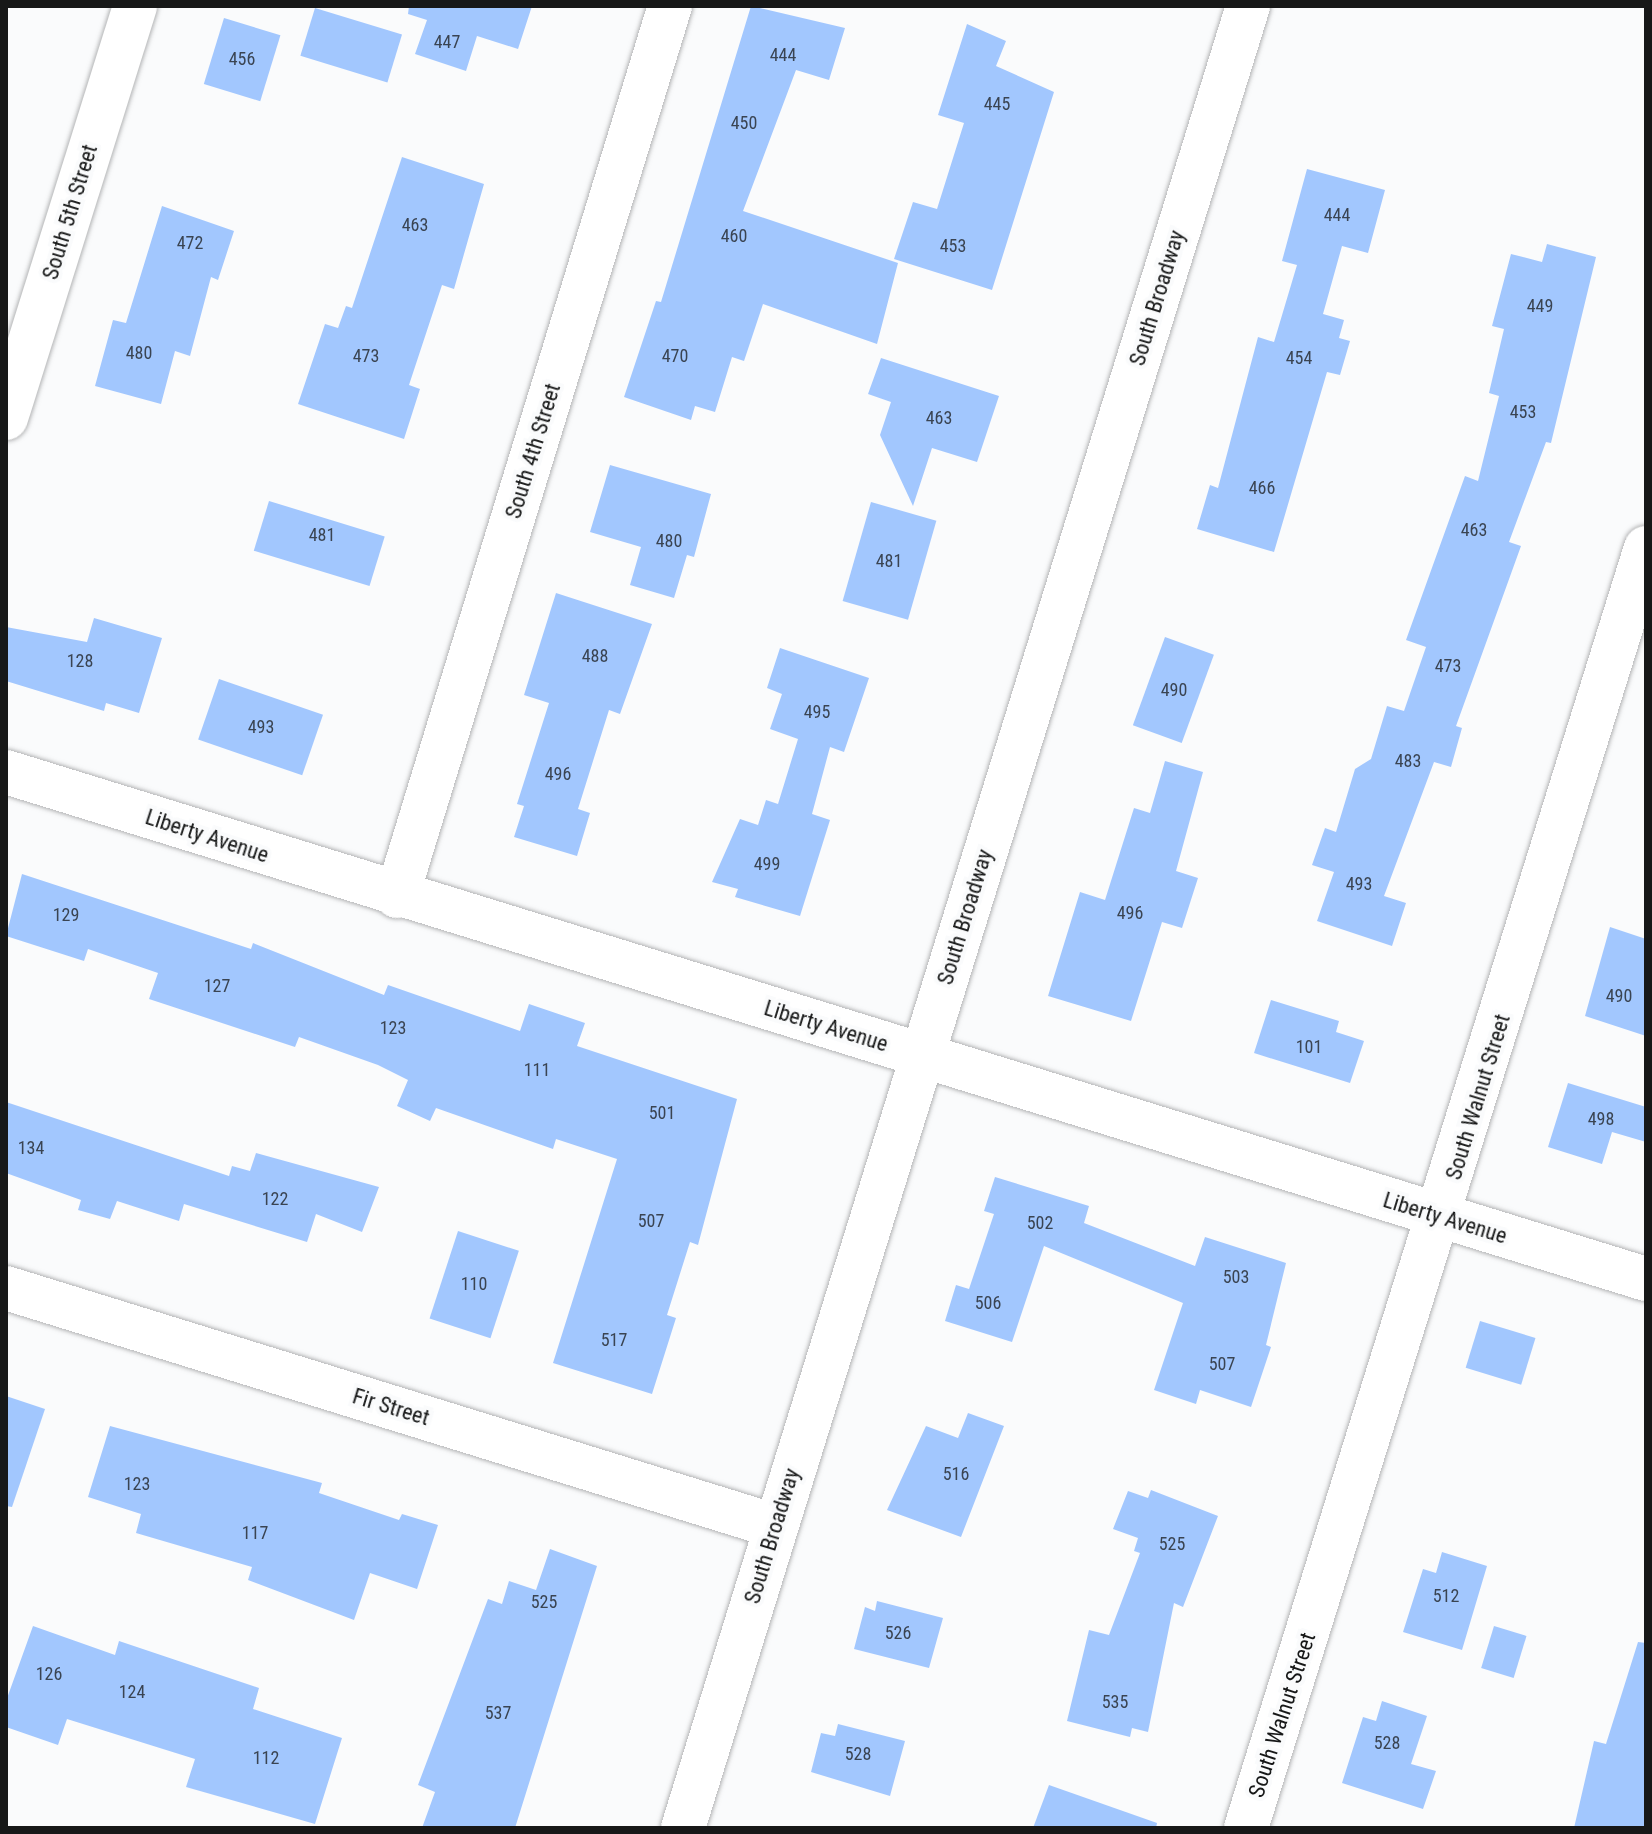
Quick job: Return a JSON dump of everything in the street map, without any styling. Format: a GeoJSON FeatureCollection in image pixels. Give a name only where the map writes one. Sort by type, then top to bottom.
{"type":"FeatureCollection","features":[{"type":"Feature","properties":{"kind":"street","name":"South 5th Street"},"geometry":{"type":"LineString","coordinates":[[6,418],[135,6]]}},
{"type":"Feature","properties":{"kind":"street","name":"South 4th Street"},"geometry":{"type":"LineString","coordinates":[[397,896],[670,6]]}},
{"type":"Feature","properties":{"kind":"street","name":"South Broadway"},"geometry":{"type":"LineString","coordinates":[[683,1828],[1248,6]]}},
{"type":"Feature","properties":{"kind":"street","name":"South Walnut Street"},"geometry":{"type":"LineString","coordinates":[[1246,1828],[1441,1217],[1646,548]]}},
{"type":"Feature","properties":{"kind":"street","name":"Liberty Avenue"},"geometry":{"type":"LineString","coordinates":[[6,772],[397,896],[1646,1279]]}},
{"type":"Feature","properties":{"kind":"street","name":"Fir Street"},"geometry":{"type":"LineString","coordinates":[[6,1288],[775,1526]]}},
{"type":"Feature","properties":{"kind":"building"},"geometry":{"type":"Polygon","coordinates":[[[409,6],[532,6],[518,49],[477,36],[466,71],[415,54],[427,20],[408,14],[409,6]]]}},
{"type":"Feature","properties":{"kind":"building"},"geometry":{"type":"Polygon","coordinates":[[[751,6],[845,28],[829,80],[796,70],[743,211],[898,263],[877,344],[763,304],[744,361],[732,357],[715,412],[695,406],[691,420],[624,397],[656,301],[661,302],[751,6]]]}},
{"type":"Feature","properties":{"kind":"building"},"geometry":{"type":"Polygon","coordinates":[[[315,8],[402,35],[387,82],[300,56],[315,8]]]}},
{"type":"Feature","properties":{"kind":"building"},"geometry":{"type":"Polygon","coordinates":[[[224,18],[280,35],[260,101],[204,84],[224,18]]]}},
{"type":"Feature","properties":{"kind":"building"},"geometry":{"type":"Polygon","coordinates":[[[967,24],[1006,41],[996,66],[1054,92],[992,290],[894,259],[913,202],[937,209],[964,123],[938,115],[967,24]]]}},
{"type":"Feature","properties":{"kind":"building"},"geometry":{"type":"Polygon","coordinates":[[[402,157],[484,184],[454,289],[442,285],[409,385],[420,389],[404,439],[298,404],[325,324],[338,328],[346,306],[352,308],[402,157]]]}},
{"type":"Feature","properties":{"kind":"building"},"geometry":{"type":"Polygon","coordinates":[[[1307,169],[1385,190],[1368,253],[1342,246],[1323,314],[1344,320],[1339,338],[1350,341],[1340,375],[1327,372],[1274,552],[1197,529],[1210,485],[1218,488],[1258,337],[1274,342],[1297,265],[1282,261],[1307,169]]]}},
{"type":"Feature","properties":{"kind":"building"},"geometry":{"type":"Polygon","coordinates":[[[162,206],[234,231],[218,280],[211,277],[190,356],[175,351],[161,404],[95,386],[113,320],[126,323],[162,206]]]}},
{"type":"Feature","properties":{"kind":"building"},"geometry":{"type":"Polygon","coordinates":[[[1547,244],[1596,257],[1551,443],[1546,442],[1509,542],[1521,546],[1456,726],[1462,728],[1451,767],[1434,762],[1384,896],[1406,903],[1392,946],[1317,921],[1334,872],[1312,865],[1325,828],[1336,832],[1355,769],[1371,759],[1387,706],[1404,711],[1426,647],[1406,640],[1465,476],[1478,481],[1499,396],[1489,393],[1504,329],[1492,326],[1511,254],[1542,262],[1547,244]]]}},
{"type":"Feature","properties":{"kind":"building"},"geometry":{"type":"Polygon","coordinates":[[[881,358],[999,396],[977,462],[932,448],[913,506],[880,435],[891,402],[868,394],[881,358]]]}},
{"type":"Feature","properties":{"kind":"building"},"geometry":{"type":"Polygon","coordinates":[[[610,465],[711,494],[694,557],[687,555],[674,598],[630,585],[641,547],[590,532],[610,465]]]}},
{"type":"Feature","properties":{"kind":"building"},"geometry":{"type":"Polygon","coordinates":[[[269,501],[385,536],[370,586],[254,551],[269,501]]]}},
{"type":"Feature","properties":{"kind":"building"},"geometry":{"type":"Polygon","coordinates":[[[871,502],[936,521],[908,620],[843,601],[871,502]]]}},
{"type":"Feature","properties":{"kind":"building"},"geometry":{"type":"Polygon","coordinates":[[[556,593],[652,624],[620,714],[609,710],[578,809],[590,813],[577,856],[514,837],[524,806],[517,804],[549,703],[524,695],[556,593]]]}},
{"type":"Feature","properties":{"kind":"building"},"geometry":{"type":"Polygon","coordinates":[[[94,618],[162,638],[139,713],[106,703],[104,711],[6,681],[6,627],[87,642],[94,618]]]}},
{"type":"Feature","properties":{"kind":"building"},"geometry":{"type":"Polygon","coordinates":[[[1165,637],[1214,655],[1182,743],[1133,725],[1165,637]]]}},
{"type":"Feature","properties":{"kind":"building"},"geometry":{"type":"Polygon","coordinates":[[[780,648],[869,678],[844,752],[830,747],[812,814],[830,820],[800,916],[735,897],[738,889],[712,882],[740,819],[758,825],[766,800],[778,804],[798,739],[770,729],[782,694],[767,688],[780,648]]]}},
{"type":"Feature","properties":{"kind":"building"},"geometry":{"type":"Polygon","coordinates":[[[219,679],[323,715],[302,775],[198,740],[219,679]]]}},
{"type":"Feature","properties":{"kind":"building"},"geometry":{"type":"Polygon","coordinates":[[[1165,761],[1203,772],[1176,871],[1198,878],[1182,928],[1162,922],[1131,1021],[1048,996],[1080,892],[1105,900],[1134,808],[1150,813],[1165,761]]]}},
{"type":"Feature","properties":{"kind":"building"},"geometry":{"type":"Polygon","coordinates":[[[22,874],[251,949],[253,943],[384,995],[388,985],[520,1031],[529,1004],[585,1023],[577,1046],[737,1099],[698,1245],[690,1242],[667,1315],[676,1318],[652,1394],[553,1363],[617,1159],[556,1139],[553,1149],[436,1108],[430,1121],[397,1106],[408,1080],[378,1065],[299,1037],[295,1047],[149,999],[158,973],[88,949],[84,961],[6,936],[22,874]]]}},
{"type":"Feature","properties":{"kind":"building"},"geometry":{"type":"Polygon","coordinates":[[[1610,927],[1646,939],[1646,1036],[1585,1016],[1610,927]]]}},
{"type":"Feature","properties":{"kind":"building"},"geometry":{"type":"Polygon","coordinates":[[[1271,1000],[1339,1021],[1336,1032],[1364,1041],[1350,1083],[1254,1053],[1271,1000]]]}},
{"type":"Feature","properties":{"kind":"building"},"geometry":{"type":"Polygon","coordinates":[[[1568,1083],[1646,1107],[1646,1142],[1612,1132],[1602,1164],[1548,1147],[1568,1083]]]}},
{"type":"Feature","properties":{"kind":"building"},"geometry":{"type":"Polygon","coordinates":[[[6,1102],[229,1176],[232,1166],[250,1171],[256,1153],[379,1187],[362,1232],[316,1214],[307,1242],[184,1204],[179,1221],[117,1201],[110,1219],[78,1210],[81,1200],[6,1173],[6,1102]]]}},
{"type":"Feature","properties":{"kind":"building"},"geometry":{"type":"Polygon","coordinates":[[[995,1177],[1089,1206],[1084,1223],[1195,1266],[1205,1237],[1286,1263],[1266,1345],[1271,1347],[1251,1407],[1200,1390],[1196,1404],[1154,1390],[1183,1303],[1044,1246],[1012,1342],[945,1321],[956,1285],[969,1289],[994,1214],[984,1211],[995,1177]]]}},
{"type":"Feature","properties":{"kind":"building"},"geometry":{"type":"Polygon","coordinates":[[[458,1231],[519,1251],[490,1338],[430,1318],[458,1231]]]}},
{"type":"Feature","properties":{"kind":"building"},"geometry":{"type":"Polygon","coordinates":[[[1480,1321],[1535,1338],[1521,1385],[1466,1368],[1480,1321]]]}},
{"type":"Feature","properties":{"kind":"building"},"geometry":{"type":"Polygon","coordinates":[[[6,1396],[45,1409],[12,1507],[6,1506],[6,1396]]]}},
{"type":"Feature","properties":{"kind":"building"},"geometry":{"type":"Polygon","coordinates":[[[968,1413],[1004,1426],[961,1537],[887,1510],[926,1426],[958,1438],[968,1413]]]}},
{"type":"Feature","properties":{"kind":"building"},"geometry":{"type":"Polygon","coordinates":[[[110,1426],[322,1483],[319,1493],[399,1520],[402,1514],[438,1525],[417,1589],[370,1573],[354,1620],[248,1580],[252,1567],[136,1533],[141,1514],[88,1497],[110,1426]]]}},
{"type":"Feature","properties":{"kind":"building"},"geometry":{"type":"Polygon","coordinates":[[[1151,1490],[1218,1516],[1183,1607],[1174,1603],[1148,1732],[1132,1728],[1130,1737],[1067,1721],[1089,1630],[1109,1635],[1140,1553],[1134,1551],[1138,1538],[1113,1529],[1128,1491],[1148,1498],[1151,1490]]]}},
{"type":"Feature","properties":{"kind":"building"},"geometry":{"type":"Polygon","coordinates":[[[550,1549],[597,1566],[515,1828],[422,1828],[435,1792],[418,1785],[488,1599],[502,1604],[509,1581],[536,1590],[550,1549]]]}},
{"type":"Feature","properties":{"kind":"building"},"geometry":{"type":"Polygon","coordinates":[[[1442,1552],[1487,1566],[1462,1650],[1403,1632],[1423,1569],[1436,1573],[1442,1552]]]}},
{"type":"Feature","properties":{"kind":"building"},"geometry":{"type":"Polygon","coordinates":[[[877,1601],[943,1618],[929,1668],[854,1649],[865,1607],[875,1611],[877,1601]]]}},
{"type":"Feature","properties":{"kind":"building"},"geometry":{"type":"Polygon","coordinates":[[[33,1626],[115,1655],[119,1641],[259,1688],[253,1709],[342,1738],[315,1824],[186,1787],[195,1759],[67,1719],[58,1745],[6,1727],[6,1701],[33,1626]]]}},
{"type":"Feature","properties":{"kind":"building"},"geometry":{"type":"Polygon","coordinates":[[[1494,1626],[1527,1636],[1514,1678],[1481,1668],[1494,1626]]]}},
{"type":"Feature","properties":{"kind":"building"},"geometry":{"type":"Polygon","coordinates":[[[1638,1642],[1646,1643],[1646,1828],[1574,1828],[1594,1741],[1606,1744],[1638,1642]]]}},
{"type":"Feature","properties":{"kind":"building"},"geometry":{"type":"Polygon","coordinates":[[[1382,1701],[1427,1716],[1411,1764],[1436,1771],[1423,1809],[1342,1783],[1363,1717],[1376,1721],[1382,1701]]]}},
{"type":"Feature","properties":{"kind":"building"},"geometry":{"type":"Polygon","coordinates":[[[838,1724],[905,1741],[890,1796],[811,1772],[821,1733],[835,1736],[838,1724]]]}},
{"type":"Feature","properties":{"kind":"building"},"geometry":{"type":"Polygon","coordinates":[[[1049,1785],[1157,1823],[1156,1828],[1033,1828],[1049,1785]]]}}]}
